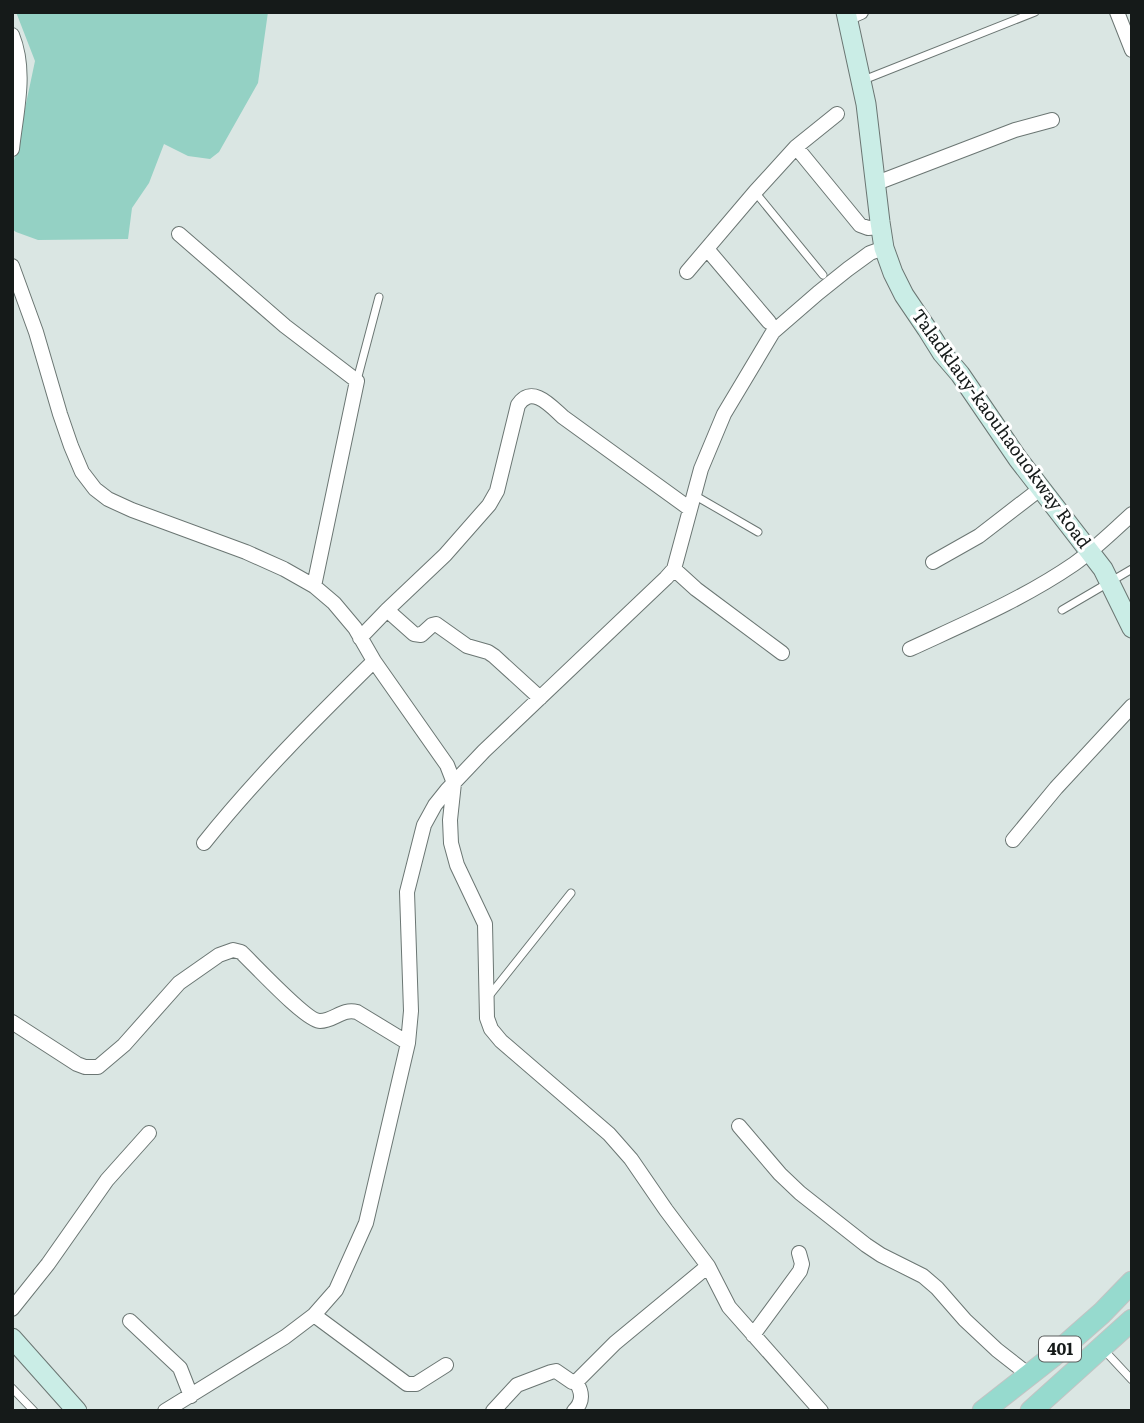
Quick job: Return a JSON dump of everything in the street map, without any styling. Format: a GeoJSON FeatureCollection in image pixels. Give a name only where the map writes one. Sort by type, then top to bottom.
{"type":"FeatureCollection","features":[{"type":"Feature","properties":{"kind":"main road","name":"401"},"geometry":{"type":"LineString","coordinates":[[983,1411],[1102,1313],[1132,1282]]}},
{"type":"Feature","properties":{"kind":"main road","name":"401"},"geometry":{"type":"LineString","coordinates":[[1039,1409],[1131,1321]]}},
{"type":"Feature","properties":{"kind":"street"},"geometry":{"type":"LineString","coordinates":[[1117,12],[1132,50]]}},
{"type":"Feature","properties":{"kind":"street","name":"Taladklauy-kaouhaouokway Road"},"geometry":{"type":"LineString","coordinates":[[851,14],[870,132],[874,184],[884,248],[893,273],[904,295],[942,353],[966,382],[1040,489],[1103,569],[1132,628]]}},
{"type":"Feature","properties":{"kind":"street"},"geometry":{"type":"LineString","coordinates":[[12,35],[18,50],[21,82],[12,149]]}},
{"type":"Feature","properties":{"kind":"street"},"geometry":{"type":"LineString","coordinates":[[687,272],[796,147],[837,114]]}},
{"type":"Feature","properties":{"kind":"street"},"geometry":{"type":"LineString","coordinates":[[874,184],[1015,130],[1052,120]]}},
{"type":"Feature","properties":{"kind":"street"},"geometry":{"type":"LineString","coordinates":[[796,147],[860,225],[868,228],[881,227]]}},
{"type":"Feature","properties":{"kind":"street"},"geometry":{"type":"LineString","coordinates":[[179,234],[285,326],[357,381],[314,586]]}},
{"type":"Feature","properties":{"kind":"street"},"geometry":{"type":"LineString","coordinates":[[165,1411],[285,1337],[314,1315],[336,1290],[366,1223],[408,1044],[411,999],[407,892],[424,825],[435,805],[484,751],[674,569],[701,469],[724,414],[773,332],[870,253],[884,248]]}},
{"type":"Feature","properties":{"kind":"street"},"geometry":{"type":"LineString","coordinates":[[707,249],[769,322]]}},
{"type":"Feature","properties":{"kind":"street"},"geometry":{"type":"LineString","coordinates":[[12,266],[36,332],[71,446],[82,472],[95,489],[108,499],[132,510],[284,569],[314,586],[355,628],[374,661],[447,765],[454,783],[450,820],[452,843],[457,864],[485,924],[487,1018],[491,1029],[501,1041],[609,1134],[631,1159],[708,1266],[729,1307],[821,1411]]}},
{"type":"Feature","properties":{"kind":"street"},"geometry":{"type":"LineString","coordinates":[[360,638],[445,555],[489,505],[497,491],[518,405],[527,397],[533,396],[547,403],[563,417],[692,502]]}},
{"type":"Feature","properties":{"kind":"street"},"geometry":{"type":"LineString","coordinates":[[933,562],[979,536],[1040,489]]}},
{"type":"Feature","properties":{"kind":"street"},"geometry":{"type":"LineString","coordinates":[[910,649],[1010,602],[1073,565],[1132,514]]}},
{"type":"Feature","properties":{"kind":"street"},"geometry":{"type":"LineString","coordinates":[[674,569],[696,589],[782,653]]}},
{"type":"Feature","properties":{"kind":"street"},"geometry":{"type":"LineString","coordinates":[[387,610],[418,635],[436,624],[467,646],[488,652],[540,698]]}},
{"type":"Feature","properties":{"kind":"street"},"geometry":{"type":"LineString","coordinates":[[204,843],[235,804],[328,705],[374,661]]}},
{"type":"Feature","properties":{"kind":"street"},"geometry":{"type":"LineString","coordinates":[[1013,840],[1132,706]]}},
{"type":"Feature","properties":{"kind":"street"},"geometry":{"type":"LineString","coordinates":[[12,1022],[77,1064],[97,1067],[124,1045],[179,983],[219,954],[233,950],[241,952],[303,1012],[315,1020],[322,1021],[350,1010],[408,1044]]}},
{"type":"Feature","properties":{"kind":"street"},"geometry":{"type":"LineString","coordinates":[[739,1126],[800,1193],[866,1245],[923,1276],[973,1328],[1029,1375]]}},
{"type":"Feature","properties":{"kind":"street"},"geometry":{"type":"LineString","coordinates":[[12,1309],[48,1264],[107,1180],[149,1133]]}},
{"type":"Feature","properties":{"kind":"street"},"geometry":{"type":"LineString","coordinates":[[753,1335],[800,1271],[802,1265],[799,1253]]}},
{"type":"Feature","properties":{"kind":"street"},"geometry":{"type":"LineString","coordinates":[[576,1382],[615,1343],[708,1266]]}},
{"type":"Feature","properties":{"kind":"street"},"geometry":{"type":"LineString","coordinates":[[314,1315],[407,1384],[416,1384],[446,1365]]}},
{"type":"Feature","properties":{"kind":"street"},"geometry":{"type":"LineString","coordinates":[[130,1321],[180,1368],[191,1396]]}},
{"type":"Feature","properties":{"kind":"street"},"geometry":{"type":"LineString","coordinates":[[12,1338],[77,1411]]}},
{"type":"Feature","properties":{"kind":"street"},"geometry":{"type":"LineString","coordinates":[[493,1411],[517,1385],[556,1371],[576,1382],[580,1389],[580,1405],[575,1411]]}},
{"type":"Feature","properties":{"kind":"lane"},"geometry":{"type":"LineString","coordinates":[[861,81],[1035,12]]}},
{"type":"Feature","properties":{"kind":"lane"},"geometry":{"type":"LineString","coordinates":[[755,192],[823,275]]}},
{"type":"Feature","properties":{"kind":"lane"},"geometry":{"type":"LineString","coordinates":[[357,381],[379,297]]}},
{"type":"Feature","properties":{"kind":"lane"},"geometry":{"type":"LineString","coordinates":[[692,502],[758,532]]}},
{"type":"Feature","properties":{"kind":"lane"},"geometry":{"type":"LineString","coordinates":[[1062,610],[1132,569]]}},
{"type":"Feature","properties":{"kind":"lane"},"geometry":{"type":"LineString","coordinates":[[487,998],[571,893]]}},
{"type":"Feature","properties":{"kind":"lane"},"geometry":{"type":"LineString","coordinates":[[1102,1348],[1132,1380]]}},
{"type":"Feature","properties":{"kind":"lane"},"geometry":{"type":"LineString","coordinates":[[12,1388],[34,1411]]}},
{"type":"Feature","properties":{"kind":"green space"},"geometry":{"type":"Polygon","coordinates":[[[16,12],[268,12],[258,83],[219,152],[210,159],[188,156],[164,144],[149,183],[132,208],[128,239],[38,240],[12,229],[12,170],[35,61],[16,12]]]}}]}
